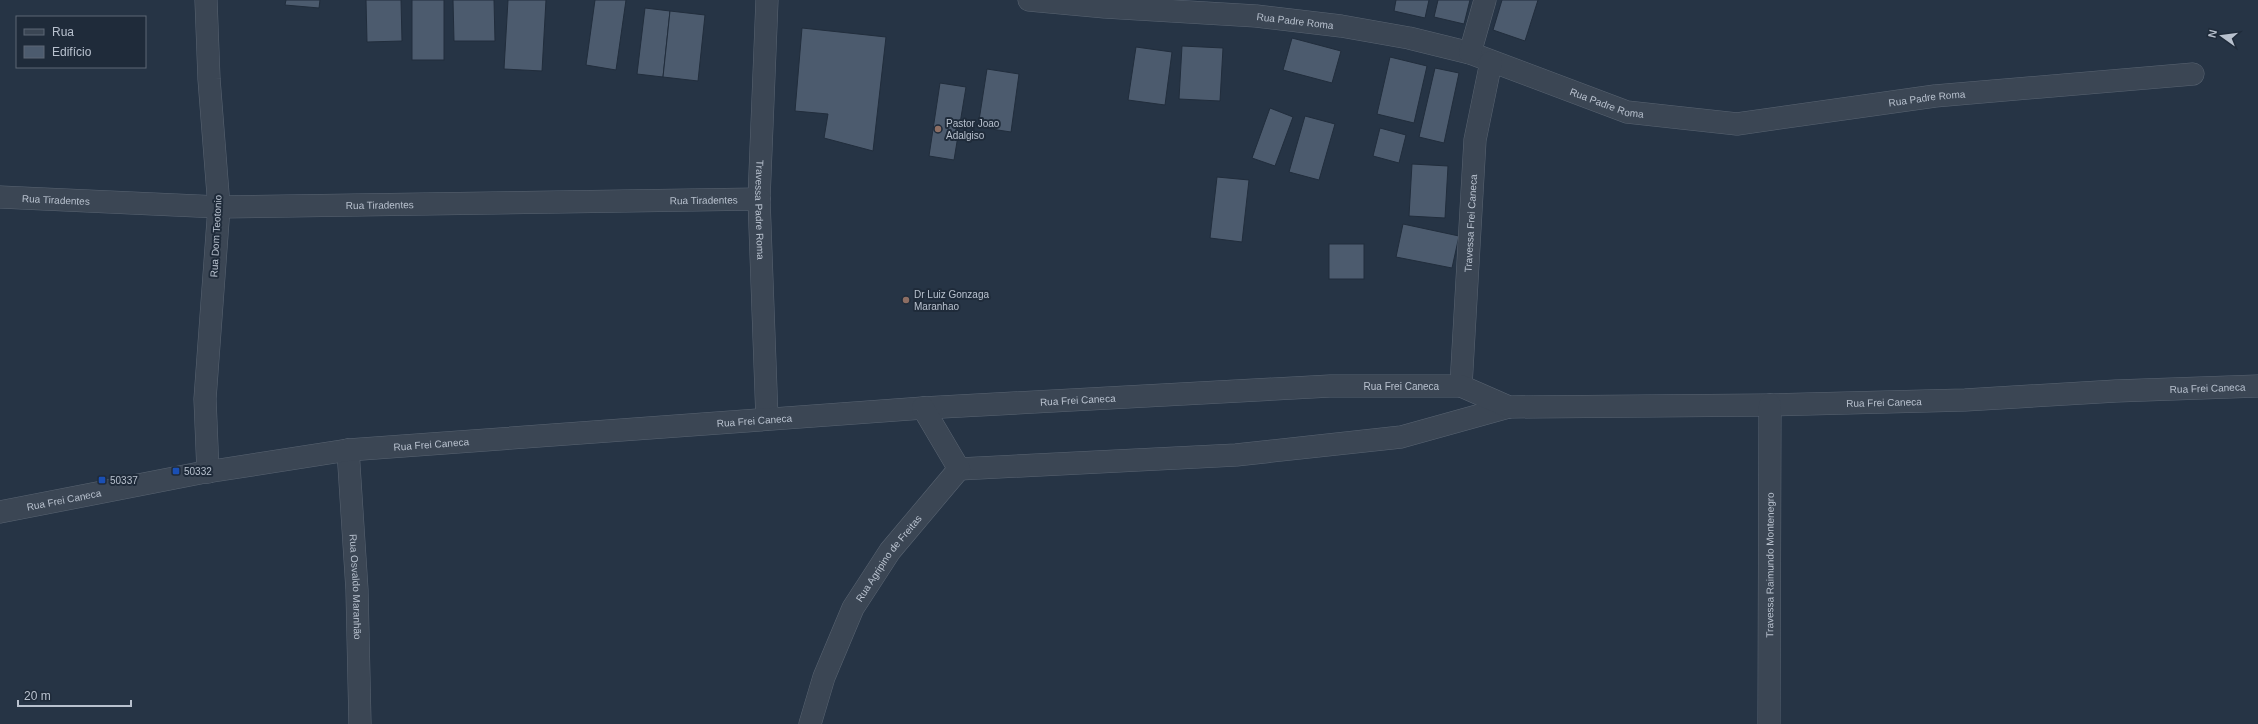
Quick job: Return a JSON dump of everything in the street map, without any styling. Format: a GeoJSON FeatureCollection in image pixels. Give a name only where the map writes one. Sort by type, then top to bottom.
{"type":"FeatureCollection","features":[{"type":"Feature","properties":{"kind":"street","name":"Rua Dom Teotonio"},"geometry":{"type":"LineString","coordinates":[[206,0],[209,79],[219,206],[205,399],[208,472]]}},
{"type":"Feature","properties":{"kind":"street","name":"Travessa Padre Roma"},"geometry":{"type":"LineString","coordinates":[[767,0],[759,199],[767,419]]}},
{"type":"Feature","properties":{"kind":"street","name":"Rua Padre Roma"},"geometry":{"type":"LineString","coordinates":[[1029,0],[1105,4],[1256,16],[1341,26],[1408,38],[1470,53],[1627,112],[1737,124],[1934,96],[2193,74]]}},
{"type":"Feature","properties":{"kind":"street"},"geometry":{"type":"LineString","coordinates":[[1470,53],[1485,0]]}},
{"type":"Feature","properties":{"kind":"street","name":"Travessa Frei Caneca"},"geometry":{"type":"LineString","coordinates":[[1461,386],[1467,298],[1469,210],[1475,140],[1491,62]]}},
{"type":"Feature","properties":{"kind":"street","name":"Rua Tiradentes"},"geometry":{"type":"LineString","coordinates":[[0,197],[219,206],[759,199]]}},
{"type":"Feature","properties":{"kind":"street","name":"Rua Frei Caneca"},"geometry":{"type":"LineString","coordinates":[[0,512],[208,472],[348,450],[923,408],[1330,386],[1461,386],[1509,407]]}},
{"type":"Feature","properties":{"kind":"street","name":"Rua Frei Caneca"},"geometry":{"type":"LineString","coordinates":[[959,469],[1236,455],[1401,437],[1509,407],[1770,405],[1965,400],[2116,391],[2258,386]]}},
{"type":"Feature","properties":{"kind":"street","name":"Travessa Raimundo Montenegro"},"geometry":{"type":"LineString","coordinates":[[1769,724],[1770,405]]}},
{"type":"Feature","properties":{"kind":"street"},"geometry":{"type":"LineString","coordinates":[[923,408],[959,469]]}},
{"type":"Feature","properties":{"kind":"street","name":"Rua Osvaldo Maranhão"},"geometry":{"type":"LineString","coordinates":[[348,450],[357,590],[360,724]]}},
{"type":"Feature","properties":{"kind":"street","name":"Rua Agripino de Freitas"},"geometry":{"type":"LineString","coordinates":[[810,724],[824,677],[853,608],[890,551],[959,469]]}},
{"type":"Feature","properties":{"kind":"building"},"geometry":{"type":"Polygon","coordinates":[[[286,0],[320,0],[319,8],[285,5],[286,0]]]}},
{"type":"Feature","properties":{"kind":"building"},"geometry":{"type":"Polygon","coordinates":[[[366,0],[401,0],[402,41],[367,42],[366,0]]]}},
{"type":"Feature","properties":{"kind":"building"},"geometry":{"type":"Polygon","coordinates":[[[412,0],[444,0],[444,60],[412,60],[412,0]]]}},
{"type":"Feature","properties":{"kind":"building"},"geometry":{"type":"Polygon","coordinates":[[[453,0],[494,0],[495,41],[454,41],[453,0]]]}},
{"type":"Feature","properties":{"kind":"building"},"geometry":{"type":"Polygon","coordinates":[[[508,0],[546,0],[542,71],[504,69],[508,0]]]}},
{"type":"Feature","properties":{"kind":"building"},"geometry":{"type":"Polygon","coordinates":[[[595,0],[626,0],[616,70],[586,65],[595,0]]]}},
{"type":"Feature","properties":{"kind":"building"},"geometry":{"type":"Polygon","coordinates":[[[1396,0],[1429,0],[1425,18],[1394,11],[1396,0]]]}},
{"type":"Feature","properties":{"kind":"building"},"geometry":{"type":"Polygon","coordinates":[[[1438,0],[1470,0],[1464,24],[1434,17],[1438,0]]]}},
{"type":"Feature","properties":{"kind":"building"},"geometry":{"type":"Polygon","coordinates":[[[1502,0],[1538,0],[1525,41],[1493,30],[1502,0]]]}},
{"type":"Feature","properties":{"kind":"building"},"geometry":{"type":"Polygon","coordinates":[[[645,8],[670,11],[663,77],[637,74],[645,8]]]}},
{"type":"Feature","properties":{"kind":"building"},"geometry":{"type":"Polygon","coordinates":[[[670,11],[705,15],[698,81],[663,77],[670,11]]]}},
{"type":"Feature","properties":{"kind":"building"},"geometry":{"type":"Polygon","coordinates":[[[802,28],[886,37],[873,151],[824,138],[828,114],[795,111],[802,28]]]}},
{"type":"Feature","properties":{"kind":"building"},"geometry":{"type":"Polygon","coordinates":[[[1292,38],[1341,51],[1332,83],[1283,70],[1292,38]]]}},
{"type":"Feature","properties":{"kind":"building"},"geometry":{"type":"Polygon","coordinates":[[[1182,46],[1223,48],[1220,101],[1179,99],[1182,46]]]}},
{"type":"Feature","properties":{"kind":"building"},"geometry":{"type":"Polygon","coordinates":[[[1136,47],[1172,52],[1165,105],[1128,100],[1136,47]]]}},
{"type":"Feature","properties":{"kind":"building"},"geometry":{"type":"Polygon","coordinates":[[[1390,57],[1427,66],[1414,123],[1377,114],[1390,57]]]}},
{"type":"Feature","properties":{"kind":"building"},"geometry":{"type":"Polygon","coordinates":[[[1435,68],[1459,73],[1444,143],[1419,137],[1435,68]]]}},
{"type":"Feature","properties":{"kind":"building"},"geometry":{"type":"Polygon","coordinates":[[[987,69],[1019,74],[1011,132],[978,127],[987,69]]]}},
{"type":"Feature","properties":{"kind":"building"},"geometry":{"type":"Polygon","coordinates":[[[940,83],[966,87],[954,160],[929,156],[940,83]]]}},
{"type":"Feature","properties":{"kind":"building"},"geometry":{"type":"Polygon","coordinates":[[[1270,108],[1293,117],[1275,166],[1252,158],[1270,108]]]}},
{"type":"Feature","properties":{"kind":"building"},"geometry":{"type":"Polygon","coordinates":[[[1305,116],[1335,124],[1319,180],[1289,172],[1305,116]]]}},
{"type":"Feature","properties":{"kind":"building"},"geometry":{"type":"Polygon","coordinates":[[[1380,128],[1406,135],[1399,163],[1373,156],[1380,128]]]}},
{"type":"Feature","properties":{"kind":"building"},"geometry":{"type":"Polygon","coordinates":[[[1412,164],[1448,166],[1445,218],[1409,216],[1412,164]]]}},
{"type":"Feature","properties":{"kind":"building"},"geometry":{"type":"Polygon","coordinates":[[[1217,177],[1249,180],[1242,242],[1210,238],[1217,177]]]}},
{"type":"Feature","properties":{"kind":"building"},"geometry":{"type":"Polygon","coordinates":[[[1403,224],[1459,236],[1452,268],[1396,257],[1403,224]]]}},
{"type":"Feature","properties":{"kind":"building"},"geometry":{"type":"Polygon","coordinates":[[[1329,244],[1364,244],[1364,279],[1329,279],[1329,244]]]}},
{"type":"Feature","properties":{"kind":"place","name":"Pastor Joao Adalgiso"},"geometry":{"type":"Point","coordinates":[938,129]}},
{"type":"Feature","properties":{"kind":"place","name":"Dr Luiz Gonzaga Maranhao"},"geometry":{"type":"Point","coordinates":[906,300]}},
{"type":"Feature","properties":{"kind":"place","name":"50332"},"geometry":{"type":"Point","coordinates":[176,471]}},
{"type":"Feature","properties":{"kind":"place","name":"50337"},"geometry":{"type":"Point","coordinates":[102,480]}}]}
